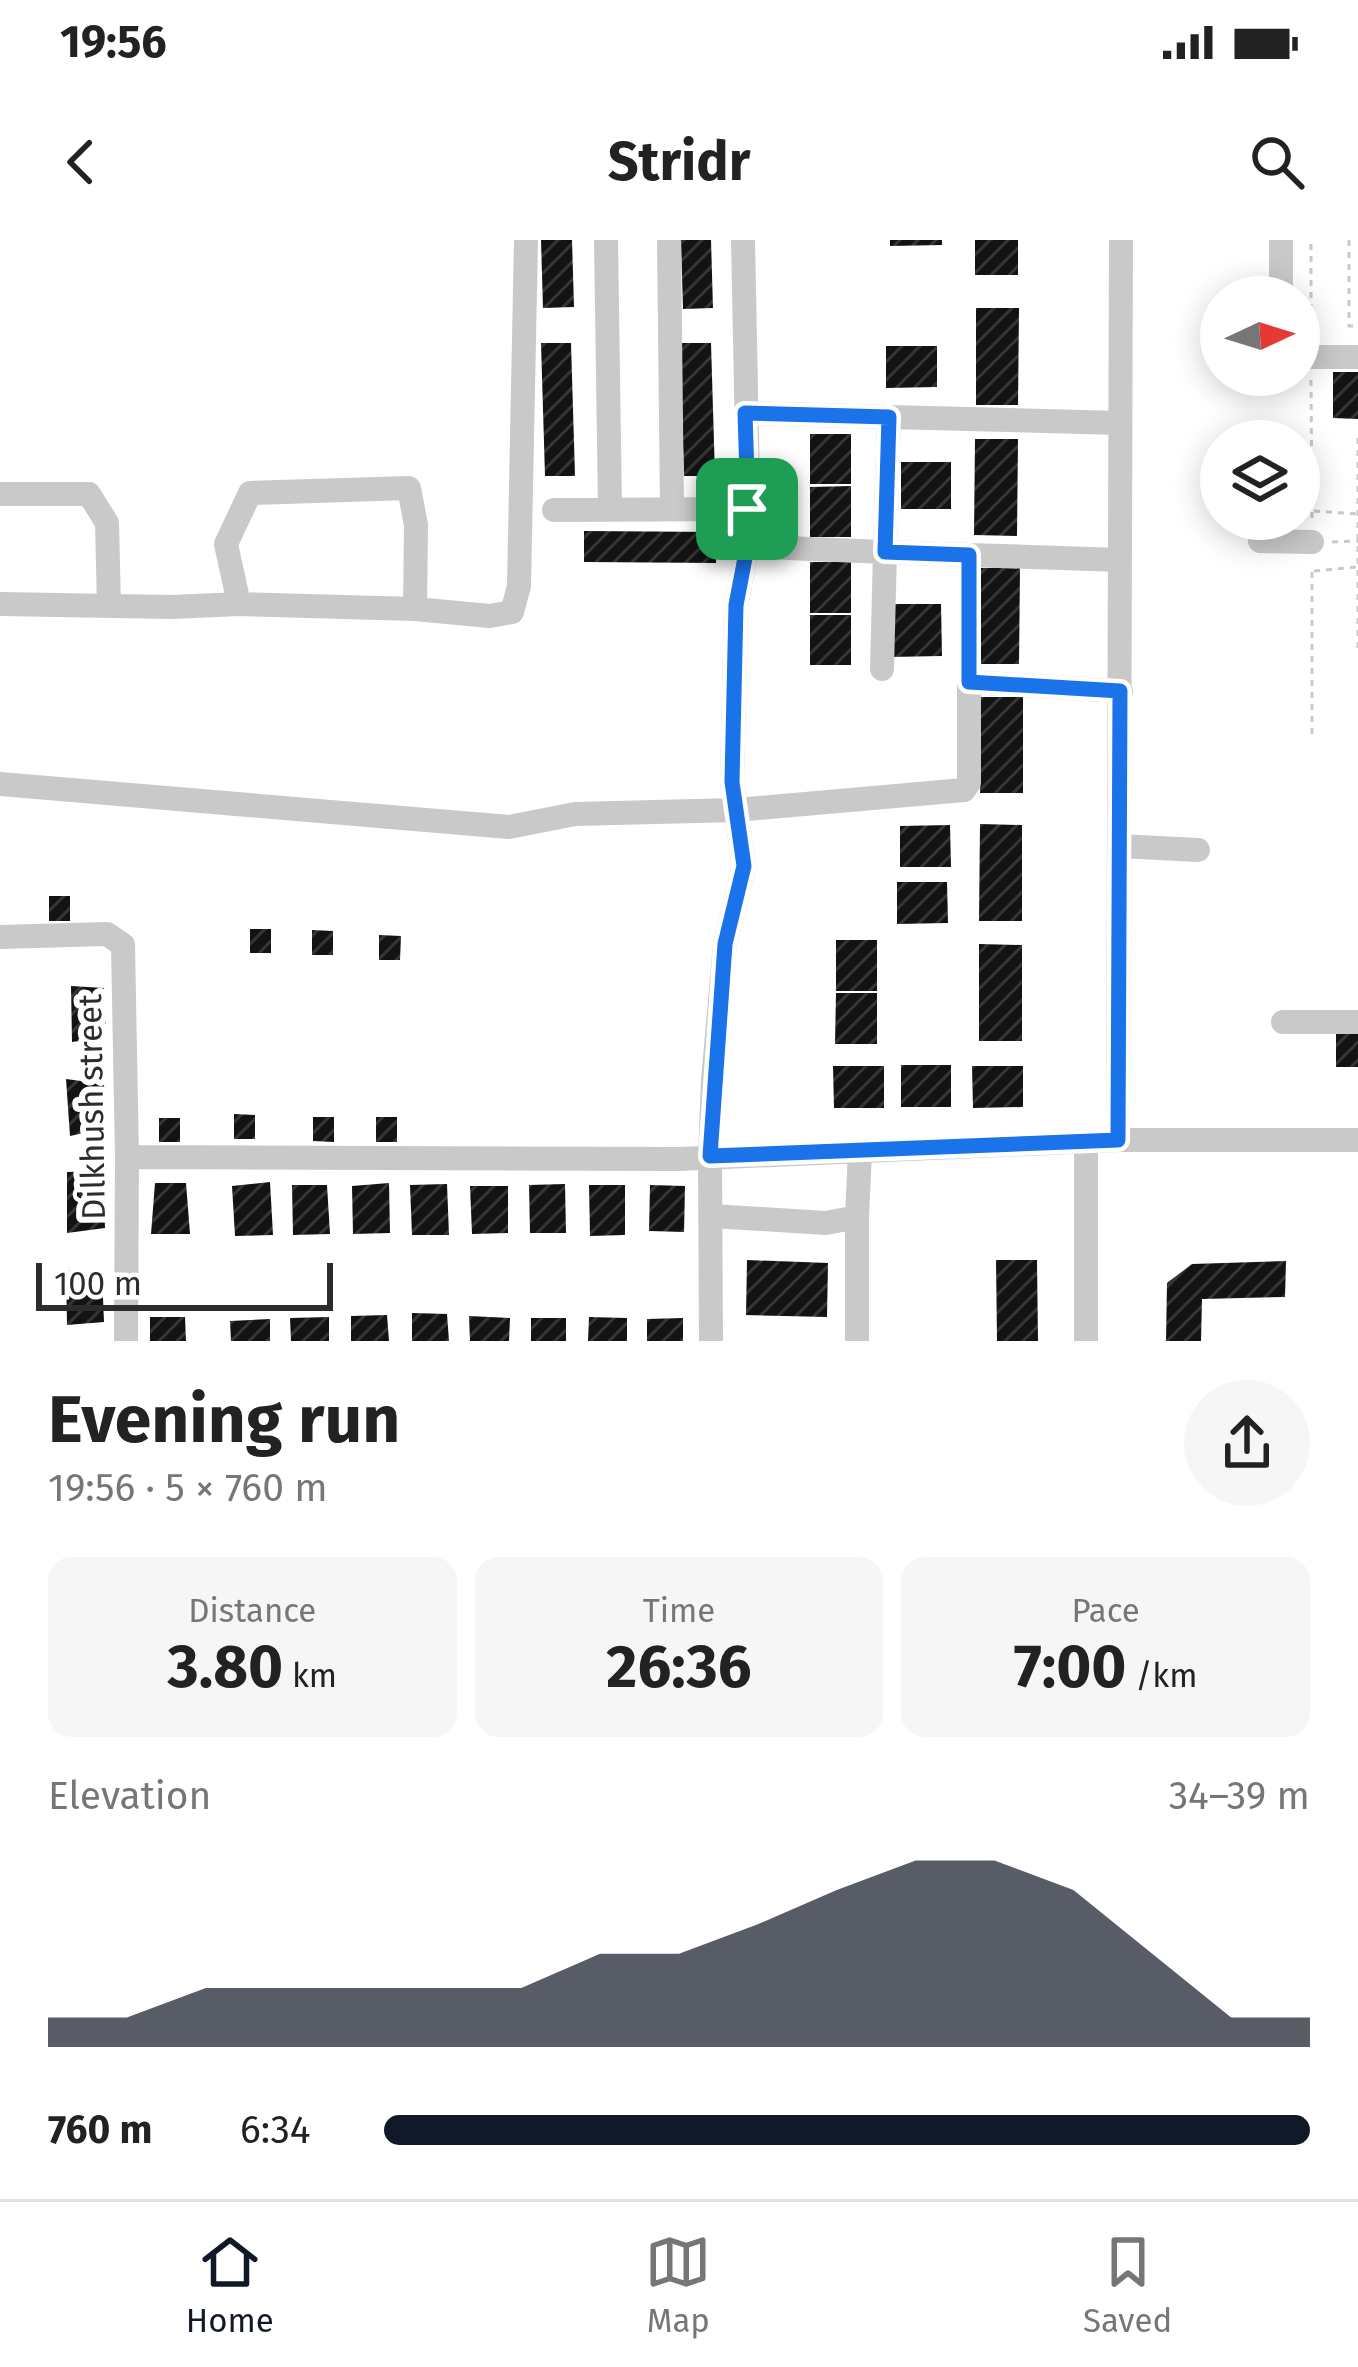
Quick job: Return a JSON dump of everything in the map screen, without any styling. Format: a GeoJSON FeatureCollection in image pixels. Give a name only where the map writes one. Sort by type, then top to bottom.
{"type":"FeatureCollection","features":[{"type":"Feature","properties":{"kind":"street"},"geometry":{"type":"LineString","coordinates":[[0,604],[239,604],[490,616],[512,612],[520,586],[526,240]]}},
{"type":"Feature","properties":{"kind":"street"},"geometry":{"type":"LineString","coordinates":[[606,240],[610,509]]}},
{"type":"Feature","properties":{"kind":"street"},"geometry":{"type":"LineString","coordinates":[[669,240],[672,508]]}},
{"type":"Feature","properties":{"kind":"street"},"geometry":{"type":"LineString","coordinates":[[711,1341],[710,1156],[725,944],[744,866],[732,782],[736,605],[749,537],[742,240]]}},
{"type":"Feature","properties":{"kind":"street"},"geometry":{"type":"LineString","coordinates":[[1118,1140],[1121,240]]}},
{"type":"Feature","properties":{"kind":"street"},"geometry":{"type":"LineString","coordinates":[[1281,240],[1281,276]]}},
{"type":"Feature","properties":{"kind":"street"},"geometry":{"type":"LineString","coordinates":[[1320,357],[1358,357]]}},
{"type":"Feature","properties":{"kind":"street"},"geometry":{"type":"LineString","coordinates":[[745,413],[1120,423]]}},
{"type":"Feature","properties":{"kind":"street"},"geometry":{"type":"LineString","coordinates":[[882,668],[889,417]]}},
{"type":"Feature","properties":{"kind":"street"},"geometry":{"type":"LineString","coordinates":[[239,604],[226,544],[250,493],[409,488],[416,525],[415,609]]}},
{"type":"Feature","properties":{"kind":"street"},"geometry":{"type":"LineString","coordinates":[[0,494],[89,494],[107,523],[109,606]]}},
{"type":"Feature","properties":{"kind":"street"},"geometry":{"type":"LineString","coordinates":[[554,510],[747,509]]}},
{"type":"Feature","properties":{"kind":"street"},"geometry":{"type":"LineString","coordinates":[[749,537],[760,548],[1120,560]]}},
{"type":"Feature","properties":{"kind":"street"},"geometry":{"type":"LineString","coordinates":[[1260,542],[1312,542]]}},
{"type":"Feature","properties":{"kind":"street"},"geometry":{"type":"LineString","coordinates":[[0,784],[509,827],[575,814],[736,810],[964,790],[969,783],[969,555]]}},
{"type":"Feature","properties":{"kind":"street"},"geometry":{"type":"LineString","coordinates":[[969,682],[1120,691]]}},
{"type":"Feature","properties":{"kind":"street"},"geometry":{"type":"LineString","coordinates":[[1118,846],[1198,850]]}},
{"type":"Feature","properties":{"kind":"street","name":"Dilkhush street"},"geometry":{"type":"LineString","coordinates":[[0,938],[107,934],[123,945],[128,1156],[125,1341]]}},
{"type":"Feature","properties":{"kind":"street"},"geometry":{"type":"LineString","coordinates":[[1283,1022],[1358,1022]]}},
{"type":"Feature","properties":{"kind":"street"},"geometry":{"type":"LineString","coordinates":[[128,1156],[710,1156],[1118,1140],[1358,1140]]}},
{"type":"Feature","properties":{"kind":"street"},"geometry":{"type":"LineString","coordinates":[[1086,1142],[1086,1341]]}},
{"type":"Feature","properties":{"kind":"street"},"geometry":{"type":"LineString","coordinates":[[857,1341],[860,1151]]}},
{"type":"Feature","properties":{"kind":"street"},"geometry":{"type":"LineString","coordinates":[[712,1216],[826,1223],[857,1217]]}},
{"type":"Feature","properties":{"kind":"path"},"geometry":{"type":"LineString","coordinates":[[1311,240],[1311,276]]}},
{"type":"Feature","properties":{"kind":"path"},"geometry":{"type":"LineString","coordinates":[[1349,240],[1349,326],[1358,326]]}},
{"type":"Feature","properties":{"kind":"path"},"geometry":{"type":"LineString","coordinates":[[1358,438],[1358,654]]}},
{"type":"Feature","properties":{"kind":"path"},"geometry":{"type":"LineString","coordinates":[[1320,512],[1358,514]]}},
{"type":"Feature","properties":{"kind":"path"},"geometry":{"type":"LineString","coordinates":[[1312,542],[1312,734]]}},
{"type":"Feature","properties":{"kind":"path"},"geometry":{"type":"LineString","coordinates":[[1312,572],[1357,567]]}},
{"type":"Feature","properties":{"kind":"building"},"geometry":{"type":"Polygon","coordinates":[[[541,240],[572,240],[574,307],[543,308],[541,240]]]}},
{"type":"Feature","properties":{"kind":"building"},"geometry":{"type":"Polygon","coordinates":[[[681,240],[711,240],[713,308],[683,309],[681,240]]]}},
{"type":"Feature","properties":{"kind":"building"},"geometry":{"type":"Polygon","coordinates":[[[890,240],[942,240],[942,245],[890,246],[890,240]]]}},
{"type":"Feature","properties":{"kind":"building"},"geometry":{"type":"Polygon","coordinates":[[[975,240],[1018,240],[1018,275],[975,275],[975,240]]]}},
{"type":"Feature","properties":{"kind":"building"},"geometry":{"type":"Polygon","coordinates":[[[976,308],[1019,308],[1018,405],[976,405],[976,308]]]}},
{"type":"Feature","properties":{"kind":"building"},"geometry":{"type":"Polygon","coordinates":[[[541,343],[571,343],[575,476],[545,476],[541,343]]]}},
{"type":"Feature","properties":{"kind":"building"},"geometry":{"type":"Polygon","coordinates":[[[680,343],[711,343],[715,476],[684,476],[680,343]]]}},
{"type":"Feature","properties":{"kind":"building"},"geometry":{"type":"Polygon","coordinates":[[[886,346],[937,346],[937,387],[886,388],[886,346]]]}},
{"type":"Feature","properties":{"kind":"building"},"geometry":{"type":"Polygon","coordinates":[[[1333,372],[1358,372],[1358,419],[1333,418],[1333,372]]]}},
{"type":"Feature","properties":{"kind":"building"},"geometry":{"type":"Polygon","coordinates":[[[810,434],[851,434],[851,484],[810,484],[810,434]]]}},
{"type":"Feature","properties":{"kind":"building"},"geometry":{"type":"Polygon","coordinates":[[[975,439],[1018,439],[1017,536],[974,535],[975,439]]]}},
{"type":"Feature","properties":{"kind":"building"},"geometry":{"type":"Polygon","coordinates":[[[901,462],[951,462],[951,509],[901,509],[901,462]]]}},
{"type":"Feature","properties":{"kind":"building"},"geometry":{"type":"Polygon","coordinates":[[[851,486],[851,537],[810,537],[810,487],[851,486]]]}},
{"type":"Feature","properties":{"kind":"building"},"geometry":{"type":"Polygon","coordinates":[[[584,531],[717,532],[716,563],[584,562],[584,531]]]}},
{"type":"Feature","properties":{"kind":"building"},"geometry":{"type":"Polygon","coordinates":[[[810,562],[851,562],[851,613],[810,613],[810,562]]]}},
{"type":"Feature","properties":{"kind":"building"},"geometry":{"type":"Polygon","coordinates":[[[977,568],[1020,568],[1019,664],[977,664],[977,568]]]}},
{"type":"Feature","properties":{"kind":"building"},"geometry":{"type":"Polygon","coordinates":[[[889,604],[941,604],[942,656],[890,657],[889,604]]]}},
{"type":"Feature","properties":{"kind":"building"},"geometry":{"type":"Polygon","coordinates":[[[810,615],[851,615],[851,665],[810,665],[810,615]]]}},
{"type":"Feature","properties":{"kind":"building"},"geometry":{"type":"Polygon","coordinates":[[[981,697],[1023,697],[1023,793],[980,793],[981,697]]]}},
{"type":"Feature","properties":{"kind":"building"},"geometry":{"type":"Polygon","coordinates":[[[980,824],[1022,825],[1022,921],[979,921],[980,824]]]}},
{"type":"Feature","properties":{"kind":"building"},"geometry":{"type":"Polygon","coordinates":[[[950,825],[951,867],[900,867],[900,826],[950,825]]]}},
{"type":"Feature","properties":{"kind":"building"},"geometry":{"type":"Polygon","coordinates":[[[897,882],[947,882],[948,923],[897,924],[897,882]]]}},
{"type":"Feature","properties":{"kind":"building"},"geometry":{"type":"Polygon","coordinates":[[[49,896],[70,896],[70,921],[49,921],[49,896]]]}},
{"type":"Feature","properties":{"kind":"building"},"geometry":{"type":"Polygon","coordinates":[[[250,929],[271,929],[271,953],[250,953],[250,929]]]}},
{"type":"Feature","properties":{"kind":"building"},"geometry":{"type":"Polygon","coordinates":[[[312,930],[333,931],[333,955],[312,955],[312,930]]]}},
{"type":"Feature","properties":{"kind":"building"},"geometry":{"type":"Polygon","coordinates":[[[379,935],[401,936],[400,960],[379,960],[379,935]]]}},
{"type":"Feature","properties":{"kind":"building"},"geometry":{"type":"Polygon","coordinates":[[[836,940],[877,940],[877,991],[836,991],[836,940]]]}},
{"type":"Feature","properties":{"kind":"building"},"geometry":{"type":"Polygon","coordinates":[[[979,944],[1022,945],[1022,1041],[979,1041],[979,944]]]}},
{"type":"Feature","properties":{"kind":"building"},"geometry":{"type":"Polygon","coordinates":[[[71,986],[104,988],[106,1037],[72,1042],[71,986]]]}},
{"type":"Feature","properties":{"kind":"building"},"geometry":{"type":"Polygon","coordinates":[[[836,993],[877,993],[877,1044],[835,1044],[836,993]]]}},
{"type":"Feature","properties":{"kind":"building"},"geometry":{"type":"Polygon","coordinates":[[[1336,1031],[1358,1031],[1358,1067],[1336,1067],[1336,1031]]]}},
{"type":"Feature","properties":{"kind":"building"},"geometry":{"type":"Polygon","coordinates":[[[901,1065],[951,1065],[951,1107],[901,1107],[901,1065]]]}},
{"type":"Feature","properties":{"kind":"building"},"geometry":{"type":"Polygon","coordinates":[[[833,1066],[884,1066],[884,1108],[834,1108],[833,1066]]]}},
{"type":"Feature","properties":{"kind":"building"},"geometry":{"type":"Polygon","coordinates":[[[972,1066],[1023,1066],[1023,1107],[973,1108],[972,1066]]]}},
{"type":"Feature","properties":{"kind":"building"},"geometry":{"type":"Polygon","coordinates":[[[66,1079],[104,1084],[106,1128],[70,1136],[66,1079]]]}},
{"type":"Feature","properties":{"kind":"building"},"geometry":{"type":"Polygon","coordinates":[[[234,1114],[255,1115],[255,1139],[234,1139],[234,1114]]]}},
{"type":"Feature","properties":{"kind":"building"},"geometry":{"type":"Polygon","coordinates":[[[313,1117],[334,1117],[334,1142],[313,1141],[313,1117]]]}},
{"type":"Feature","properties":{"kind":"building"},"geometry":{"type":"Polygon","coordinates":[[[376,1117],[397,1117],[397,1142],[376,1142],[376,1117]]]}},
{"type":"Feature","properties":{"kind":"building"},"geometry":{"type":"Polygon","coordinates":[[[159,1118],[180,1118],[180,1142],[159,1142],[159,1118]]]}},
{"type":"Feature","properties":{"kind":"building"},"geometry":{"type":"Polygon","coordinates":[[[103,1171],[105,1228],[67,1233],[67,1172],[103,1171]]]}},
{"type":"Feature","properties":{"kind":"building"},"geometry":{"type":"Polygon","coordinates":[[[270,1182],[273,1235],[235,1236],[232,1186],[270,1182]]]}},
{"type":"Feature","properties":{"kind":"building"},"geometry":{"type":"Polygon","coordinates":[[[155,1183],[186,1183],[190,1234],[151,1234],[155,1183]]]}},
{"type":"Feature","properties":{"kind":"building"},"geometry":{"type":"Polygon","coordinates":[[[389,1183],[390,1233],[353,1234],[352,1186],[389,1183]]]}},
{"type":"Feature","properties":{"kind":"building"},"geometry":{"type":"Polygon","coordinates":[[[447,1184],[449,1235],[412,1235],[410,1185],[447,1184]]]}},
{"type":"Feature","properties":{"kind":"building"},"geometry":{"type":"Polygon","coordinates":[[[565,1184],[566,1233],[530,1233],[529,1185],[565,1184]]]}},
{"type":"Feature","properties":{"kind":"building"},"geometry":{"type":"Polygon","coordinates":[[[292,1185],[327,1185],[330,1234],[293,1235],[292,1185]]]}},
{"type":"Feature","properties":{"kind":"building"},"geometry":{"type":"Polygon","coordinates":[[[589,1185],[625,1185],[625,1235],[590,1236],[589,1185]]]}},
{"type":"Feature","properties":{"kind":"building"},"geometry":{"type":"Polygon","coordinates":[[[650,1185],[685,1186],[684,1232],[649,1231],[650,1185]]]}},
{"type":"Feature","properties":{"kind":"building"},"geometry":{"type":"Polygon","coordinates":[[[470,1186],[508,1186],[508,1233],[472,1234],[470,1186]]]}},
{"type":"Feature","properties":{"kind":"building"},"geometry":{"type":"Polygon","coordinates":[[[747,1260],[828,1263],[827,1317],[746,1315],[747,1260]]]}},
{"type":"Feature","properties":{"kind":"building"},"geometry":{"type":"Polygon","coordinates":[[[996,1260],[1037,1260],[1038,1341],[997,1341],[996,1260]]]}},
{"type":"Feature","properties":{"kind":"building"},"geometry":{"type":"Polygon","coordinates":[[[1286,1261],[1285,1297],[1202,1299],[1201,1341],[1166,1341],[1167,1283],[1192,1264],[1286,1261]]]}},
{"type":"Feature","properties":{"kind":"building"},"geometry":{"type":"Polygon","coordinates":[[[66,1270],[102,1274],[104,1322],[67,1325],[66,1270]]]}},
{"type":"Feature","properties":{"kind":"building"},"geometry":{"type":"Polygon","coordinates":[[[412,1313],[447,1314],[449,1341],[412,1341],[412,1313]]]}},
{"type":"Feature","properties":{"kind":"building"},"geometry":{"type":"Polygon","coordinates":[[[387,1315],[389,1341],[351,1341],[351,1316],[387,1315]]]}},
{"type":"Feature","properties":{"kind":"building"},"geometry":{"type":"Polygon","coordinates":[[[469,1316],[510,1318],[509,1341],[470,1341],[469,1316]]]}},
{"type":"Feature","properties":{"kind":"building"},"geometry":{"type":"Polygon","coordinates":[[[150,1317],[185,1317],[186,1341],[150,1341],[150,1317]]]}},
{"type":"Feature","properties":{"kind":"building"},"geometry":{"type":"Polygon","coordinates":[[[329,1317],[329,1341],[291,1341],[290,1318],[329,1317]]]}},
{"type":"Feature","properties":{"kind":"building"},"geometry":{"type":"Polygon","coordinates":[[[589,1317],[627,1318],[627,1341],[588,1341],[589,1317]]]}},
{"type":"Feature","properties":{"kind":"building"},"geometry":{"type":"Polygon","coordinates":[[[531,1318],[566,1318],[566,1341],[531,1341],[531,1318]]]}},
{"type":"Feature","properties":{"kind":"building"},"geometry":{"type":"Polygon","coordinates":[[[683,1318],[683,1341],[647,1341],[647,1319],[683,1318]]]}},
{"type":"Feature","properties":{"kind":"building"},"geometry":{"type":"Polygon","coordinates":[[[270,1319],[270,1341],[231,1341],[230,1321],[270,1319]]]}},
{"type":"Feature","properties":{"kind":"route"},"geometry":{"type":"LineString","coordinates":[[745,413],[889,417],[885,552],[969,555],[969,682],[1120,691],[1118,1140],[710,1156],[725,944],[744,866],[732,782],[736,605],[749,537],[747,509],[745,413]]}}]}
